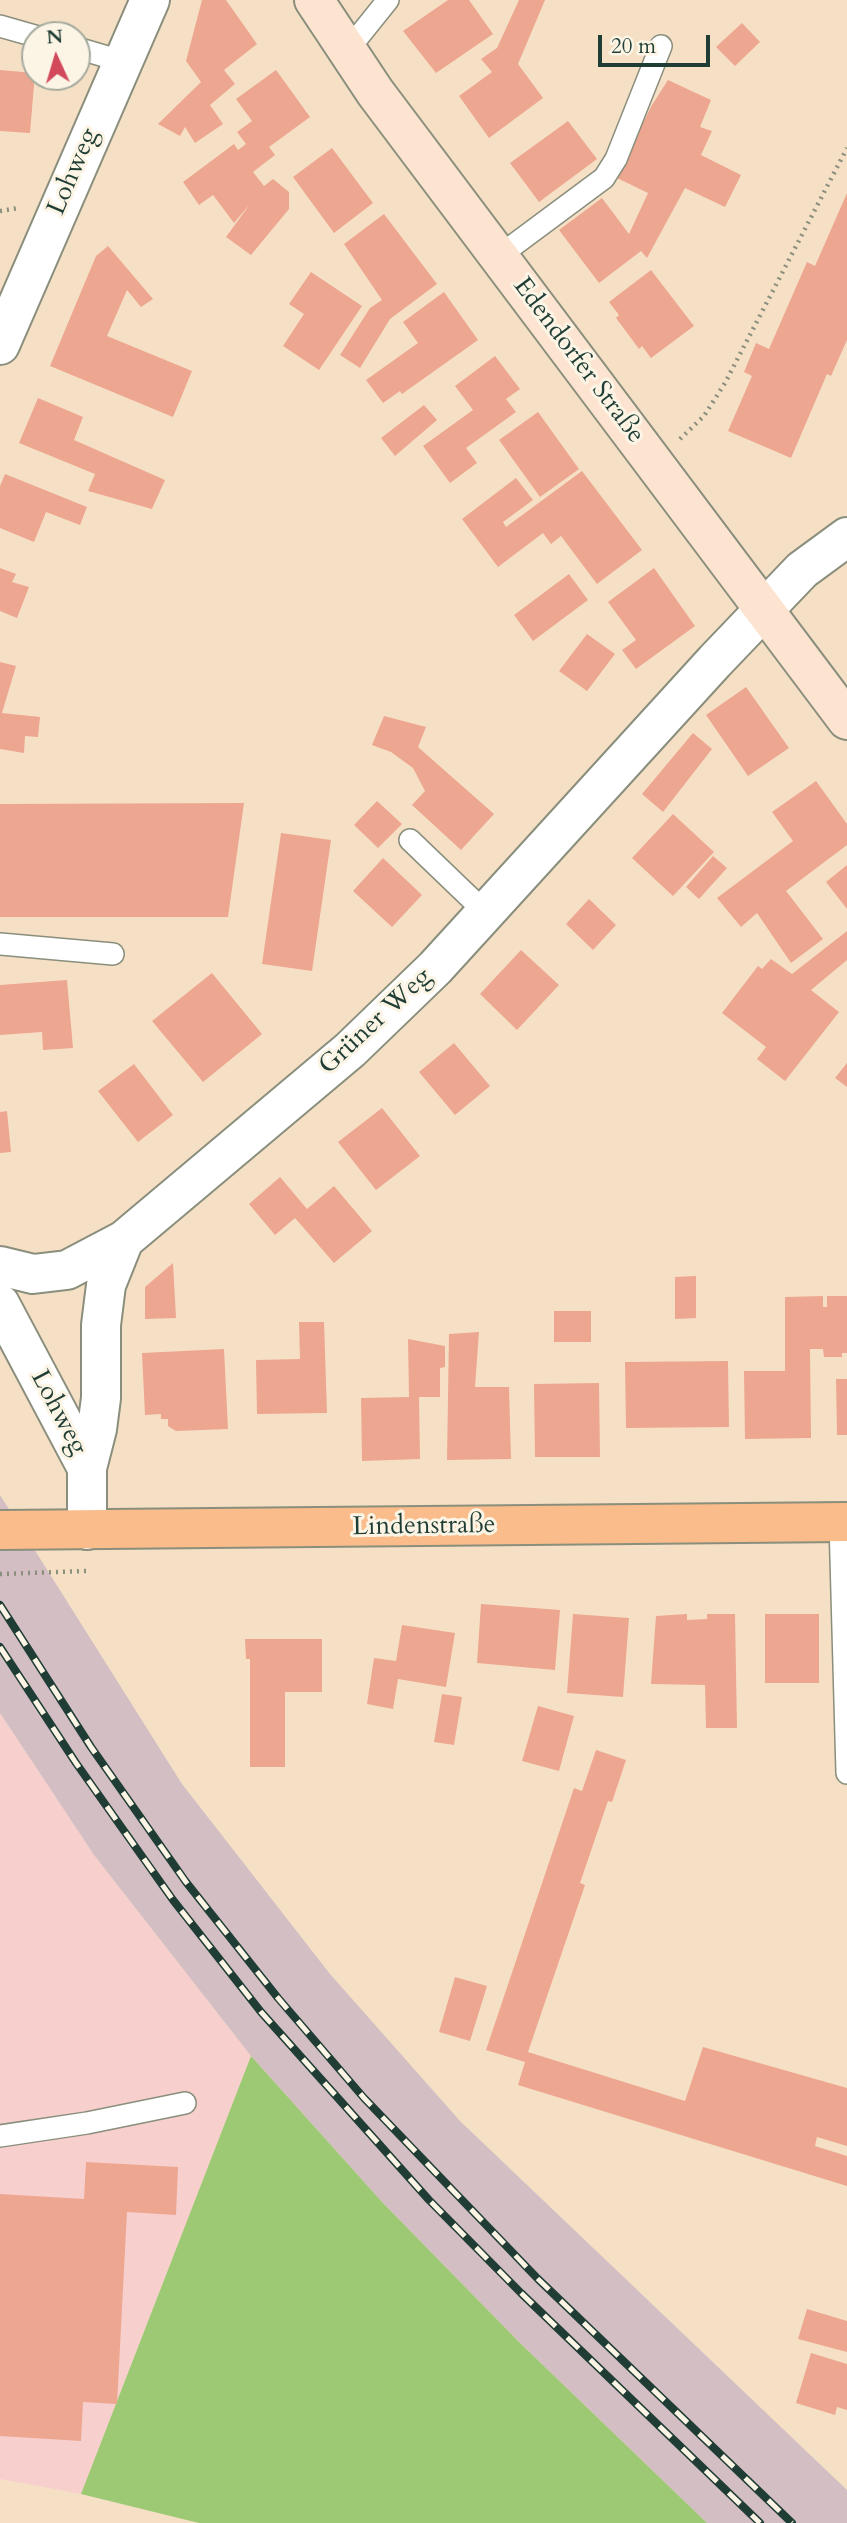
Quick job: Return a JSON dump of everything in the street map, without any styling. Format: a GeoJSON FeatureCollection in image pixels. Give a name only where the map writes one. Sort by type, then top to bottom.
{"type":"FeatureCollection","features":[{"type":"Feature","properties":{"kind":"main road","name":"Lindenstraße"},"geometry":{"type":"LineString","coordinates":[[11,1530],[844,1522]]}},
{"type":"Feature","properties":{"kind":"street","name":"Lohweg"},"geometry":{"type":"LineString","coordinates":[[0,345],[121,61],[150,0]]}},
{"type":"Feature","properties":{"kind":"street","name":"Edendorfer Straße"},"geometry":{"type":"LineString","coordinates":[[314,0],[348,51],[499,256],[847,720]]}},
{"type":"Feature","properties":{"kind":"street","name":"Grüner Weg"},"geometry":{"type":"LineString","coordinates":[[87,1468],[100,1408],[101,1325],[106,1285],[124,1240],[350,1049],[486,913],[802,570],[847,537]]}},
{"type":"Feature","properties":{"kind":"street"},"geometry":{"type":"LineString","coordinates":[[0,1266],[33,1274],[67,1270],[124,1240]]}},
{"type":"Feature","properties":{"kind":"street","name":"Lohweg"},"geometry":{"type":"LineString","coordinates":[[0,1304],[87,1468],[87,1530]]}},
{"type":"Feature","properties":{"kind":"lane"},"geometry":{"type":"LineString","coordinates":[[348,51],[388,0]]}},
{"type":"Feature","properties":{"kind":"lane"},"geometry":{"type":"LineString","coordinates":[[0,26],[21,32]]}},
{"type":"Feature","properties":{"kind":"lane"},"geometry":{"type":"LineString","coordinates":[[499,256],[604,178],[616,159],[661,46]]}},
{"type":"Feature","properties":{"kind":"lane"},"geometry":{"type":"LineString","coordinates":[[91,52],[121,61]]}},
{"type":"Feature","properties":{"kind":"lane"},"geometry":{"type":"LineString","coordinates":[[410,840],[486,913]]}},
{"type":"Feature","properties":{"kind":"lane"},"geometry":{"type":"LineString","coordinates":[[0,944],[113,954]]}},
{"type":"Feature","properties":{"kind":"lane"},"geometry":{"type":"LineString","coordinates":[[844,1522],[847,1773]]}},
{"type":"Feature","properties":{"kind":"lane"},"geometry":{"type":"LineString","coordinates":[[0,2136],[87,2123],[185,2103]]}},
{"type":"Feature","properties":{"kind":"path"},"geometry":{"type":"LineString","coordinates":[[655,464],[704,416],[725,383],[847,149]]}},
{"type":"Feature","properties":{"kind":"path"},"geometry":{"type":"LineString","coordinates":[[0,1574],[49,1572]]}},
{"type":"Feature","properties":{"kind":"shaded area"},"geometry":{"type":"Polygon","coordinates":[[[0,1495],[182,1784],[330,1974],[460,2121],[847,2490],[847,2523],[707,2523],[520,2343],[382,2202],[251,2056],[94,1855],[0,1713],[0,1495]]]}},
{"type":"Feature","properties":{"kind":"shaded area"},"geometry":{"type":"Polygon","coordinates":[[[0,1713],[94,1855],[251,2056],[81,2494],[0,2479],[0,1713]]]}},
{"type":"Feature","properties":{"kind":"green space"},"geometry":{"type":"Polygon","coordinates":[[[251,2056],[382,2202],[520,2343],[707,2523],[199,2523],[81,2494],[251,2056]]]}},
{"type":"Feature","properties":{"kind":"building"},"geometry":{"type":"Polygon","coordinates":[[[202,0],[226,0],[257,44],[224,70],[235,84],[210,105],[223,124],[195,143],[185,127],[180,136],[158,124],[201,82],[186,61],[202,0]]]}},
{"type":"Feature","properties":{"kind":"building"},"geometry":{"type":"Polygon","coordinates":[[[448,0],[469,0],[493,34],[436,73],[403,31],[448,0]]]}},
{"type":"Feature","properties":{"kind":"building"},"geometry":{"type":"Polygon","coordinates":[[[519,0],[545,0],[518,64],[543,98],[489,138],[459,96],[492,72],[481,59],[497,48],[519,0]]]}},
{"type":"Feature","properties":{"kind":"building"},"geometry":{"type":"Polygon","coordinates":[[[742,23],[760,42],[735,66],[716,47],[742,23]]]}},
{"type":"Feature","properties":{"kind":"building"},"geometry":{"type":"Polygon","coordinates":[[[0,70],[21,72],[21,91],[34,91],[30,133],[0,131],[0,70]]]}},
{"type":"Feature","properties":{"kind":"building"},"geometry":{"type":"Polygon","coordinates":[[[276,70],[310,117],[269,147],[275,155],[253,172],[264,186],[273,179],[289,192],[289,209],[251,255],[226,237],[250,204],[234,223],[213,195],[199,205],[183,182],[234,144],[238,150],[246,144],[237,132],[252,121],[236,99],[276,70]]]}},
{"type":"Feature","properties":{"kind":"building"},"geometry":{"type":"Polygon","coordinates":[[[668,80],[711,100],[700,127],[712,131],[701,155],[741,175],[725,207],[685,188],[647,258],[641,251],[599,283],[559,230],[602,198],[629,234],[648,193],[615,177],[668,80]]]}},
{"type":"Feature","properties":{"kind":"building"},"geometry":{"type":"Polygon","coordinates":[[[568,121],[597,159],[539,202],[510,163],[568,121]]]}},
{"type":"Feature","properties":{"kind":"building"},"geometry":{"type":"Polygon","coordinates":[[[332,148],[373,203],[334,233],[293,177],[332,148]]]}},
{"type":"Feature","properties":{"kind":"building"},"geometry":{"type":"Polygon","coordinates":[[[847,193],[847,340],[831,376],[827,374],[791,458],[728,431],[752,376],[744,372],[756,343],[769,349],[807,262],[815,266],[847,193]]]}},
{"type":"Feature","properties":{"kind":"building"},"geometry":{"type":"Polygon","coordinates":[[[384,214],[437,284],[390,319],[360,368],[340,355],[370,308],[382,300],[344,244],[384,214]]]}},
{"type":"Feature","properties":{"kind":"building"},"geometry":{"type":"Polygon","coordinates":[[[108,246],[153,299],[141,307],[127,290],[107,336],[192,371],[173,417],[50,366],[96,256],[108,246]]]}},
{"type":"Feature","properties":{"kind":"building"},"geometry":{"type":"Polygon","coordinates":[[[651,270],[694,326],[651,358],[642,346],[639,349],[616,318],[619,315],[609,302],[651,270]]]}},
{"type":"Feature","properties":{"kind":"building"},"geometry":{"type":"Polygon","coordinates":[[[311,272],[362,306],[319,370],[283,346],[304,314],[289,304],[311,272]]]}},
{"type":"Feature","properties":{"kind":"building"},"geometry":{"type":"Polygon","coordinates":[[[444,292],[478,340],[402,394],[400,391],[383,403],[366,380],[418,343],[403,322],[444,292]]]}},
{"type":"Feature","properties":{"kind":"building"},"geometry":{"type":"Polygon","coordinates":[[[495,356],[520,389],[506,399],[516,412],[466,448],[477,463],[450,483],[423,446],[473,410],[455,386],[495,356]]]}},
{"type":"Feature","properties":{"kind":"building"},"geometry":{"type":"Polygon","coordinates":[[[38,398],[83,417],[74,440],[165,480],[152,509],[88,491],[95,474],[19,443],[38,398]]]}},
{"type":"Feature","properties":{"kind":"building"},"geometry":{"type":"Polygon","coordinates":[[[424,405],[437,420],[395,456],[381,438],[424,405]]]}},
{"type":"Feature","properties":{"kind":"building"},"geometry":{"type":"Polygon","coordinates":[[[538,412],[579,469],[540,497],[499,440],[538,412]]]}},
{"type":"Feature","properties":{"kind":"building"},"geometry":{"type":"Polygon","coordinates":[[[582,471],[642,550],[597,584],[561,536],[551,544],[543,533],[498,567],[462,519],[516,478],[533,500],[503,522],[506,527],[582,471]]]}},
{"type":"Feature","properties":{"kind":"building"},"geometry":{"type":"Polygon","coordinates":[[[5,474],[87,507],[80,525],[46,512],[34,542],[0,528],[0,486],[5,474]]]}},
{"type":"Feature","properties":{"kind":"building"},"geometry":{"type":"Polygon","coordinates":[[[0,568],[16,574],[12,582],[29,587],[17,618],[0,611],[0,568]]]}},
{"type":"Feature","properties":{"kind":"building"},"geometry":{"type":"Polygon","coordinates":[[[654,568],[695,626],[636,669],[622,650],[636,640],[608,602],[654,568]]]}},
{"type":"Feature","properties":{"kind":"building"},"geometry":{"type":"Polygon","coordinates":[[[569,574],[588,600],[533,641],[514,615],[569,574]]]}},
{"type":"Feature","properties":{"kind":"building"},"geometry":{"type":"Polygon","coordinates":[[[587,634],[615,654],[587,691],[559,671],[587,634]]]}},
{"type":"Feature","properties":{"kind":"building"},"geometry":{"type":"Polygon","coordinates":[[[0,662],[16,666],[2,713],[40,717],[38,737],[25,736],[24,753],[0,749],[0,662]]]}},
{"type":"Feature","properties":{"kind":"building"},"geometry":{"type":"Polygon","coordinates":[[[746,687],[789,748],[748,776],[706,715],[746,687]]]}},
{"type":"Feature","properties":{"kind":"building"},"geometry":{"type":"Polygon","coordinates":[[[384,716],[426,727],[418,747],[494,814],[461,850],[412,805],[425,791],[413,768],[391,752],[372,745],[384,716]]]}},
{"type":"Feature","properties":{"kind":"building"},"geometry":{"type":"Polygon","coordinates":[[[693,733],[712,749],[663,812],[642,794],[693,733]]]}},
{"type":"Feature","properties":{"kind":"building"},"geometry":{"type":"Polygon","coordinates":[[[816,781],[847,824],[847,845],[786,891],[823,939],[791,963],[757,913],[741,927],[717,898],[793,841],[772,812],[816,781]]]}},
{"type":"Feature","properties":{"kind":"building"},"geometry":{"type":"Polygon","coordinates":[[[377,801],[402,824],[378,848],[354,825],[377,801]]]}},
{"type":"Feature","properties":{"kind":"building"},"geometry":{"type":"Polygon","coordinates":[[[244,803],[228,917],[0,917],[0,804],[244,803]]]}},
{"type":"Feature","properties":{"kind":"building"},"geometry":{"type":"Polygon","coordinates":[[[673,814],[714,852],[673,896],[632,858],[673,814]]]}},
{"type":"Feature","properties":{"kind":"building"},"geometry":{"type":"Polygon","coordinates":[[[281,833],[331,840],[312,971],[262,964],[281,833]]]}},
{"type":"Feature","properties":{"kind":"building"},"geometry":{"type":"Polygon","coordinates":[[[713,856],[727,868],[699,899],[686,887],[713,856]]]}},
{"type":"Feature","properties":{"kind":"building"},"geometry":{"type":"Polygon","coordinates":[[[383,858],[422,895],[392,927],[353,891],[383,858]]]}},
{"type":"Feature","properties":{"kind":"building"},"geometry":{"type":"Polygon","coordinates":[[[847,865],[847,909],[826,882],[847,865]]]}},
{"type":"Feature","properties":{"kind":"building"},"geometry":{"type":"Polygon","coordinates":[[[589,899],[616,925],[593,950],[566,924],[589,899]]]}},
{"type":"Feature","properties":{"kind":"building"},"geometry":{"type":"Polygon","coordinates":[[[847,931],[847,960],[811,990],[839,1012],[785,1081],[757,1059],[766,1047],[722,1013],[758,966],[762,969],[771,959],[792,974],[847,931]]]}},
{"type":"Feature","properties":{"kind":"building"},"geometry":{"type":"Polygon","coordinates":[[[521,950],[559,985],[517,1030],[480,994],[521,950]]]}},
{"type":"Feature","properties":{"kind":"building"},"geometry":{"type":"Polygon","coordinates":[[[212,973],[262,1034],[203,1082],[152,1021],[212,973]]]}},
{"type":"Feature","properties":{"kind":"building"},"geometry":{"type":"Polygon","coordinates":[[[67,980],[73,1048],[43,1050],[42,1032],[0,1035],[0,985],[67,980]]]}},
{"type":"Feature","properties":{"kind":"building"},"geometry":{"type":"Polygon","coordinates":[[[454,1043],[490,1086],[455,1115],[419,1072],[454,1043]]]}},
{"type":"Feature","properties":{"kind":"building"},"geometry":{"type":"Polygon","coordinates":[[[847,1063],[847,1087],[835,1078],[847,1063]]]}},
{"type":"Feature","properties":{"kind":"building"},"geometry":{"type":"Polygon","coordinates":[[[134,1064],[173,1115],[138,1142],[98,1091],[134,1064]]]}},
{"type":"Feature","properties":{"kind":"building"},"geometry":{"type":"Polygon","coordinates":[[[382,1108],[420,1156],[376,1190],[338,1142],[382,1108]]]}},
{"type":"Feature","properties":{"kind":"building"},"geometry":{"type":"Polygon","coordinates":[[[7,1111],[11,1152],[0,1153],[0,1112],[7,1111]]]}},
{"type":"Feature","properties":{"kind":"building"},"geometry":{"type":"Polygon","coordinates":[[[280,1177],[307,1209],[334,1186],[372,1231],[334,1263],[295,1218],[275,1235],[249,1204],[280,1177]]]}},
{"type":"Feature","properties":{"kind":"building"},"geometry":{"type":"Polygon","coordinates":[[[173,1263],[176,1318],[145,1319],[145,1287],[173,1263]]]}},
{"type":"Feature","properties":{"kind":"building"},"geometry":{"type":"Polygon","coordinates":[[[696,1276],[696,1318],[675,1319],[675,1277],[696,1276]]]}},
{"type":"Feature","properties":{"kind":"building"},"geometry":{"type":"Polygon","coordinates":[[[823,1296],[823,1307],[827,1307],[827,1296],[847,1296],[847,1353],[842,1353],[842,1357],[824,1357],[823,1349],[810,1349],[811,1438],[745,1439],[744,1371],[785,1371],[785,1297],[823,1296]]]}},
{"type":"Feature","properties":{"kind":"building"},"geometry":{"type":"Polygon","coordinates":[[[554,1311],[591,1311],[591,1342],[554,1342],[554,1311]]]}},
{"type":"Feature","properties":{"kind":"building"},"geometry":{"type":"Polygon","coordinates":[[[299,1322],[324,1322],[327,1413],[257,1414],[256,1360],[300,1359],[299,1322]]]}},
{"type":"Feature","properties":{"kind":"building"},"geometry":{"type":"Polygon","coordinates":[[[479,1332],[475,1387],[509,1387],[511,1459],[447,1460],[449,1334],[479,1332]]]}},
{"type":"Feature","properties":{"kind":"building"},"geometry":{"type":"Polygon","coordinates":[[[408,1339],[445,1346],[445,1367],[440,1368],[440,1397],[419,1397],[420,1459],[362,1461],[361,1398],[409,1397],[408,1339]]]}},
{"type":"Feature","properties":{"kind":"building"},"geometry":{"type":"Polygon","coordinates":[[[224,1349],[228,1429],[176,1431],[168,1426],[168,1419],[161,1419],[161,1414],[145,1415],[142,1353],[224,1349]]]}},
{"type":"Feature","properties":{"kind":"building"},"geometry":{"type":"Polygon","coordinates":[[[728,1361],[729,1427],[626,1428],[625,1362],[728,1361]]]}},
{"type":"Feature","properties":{"kind":"building"},"geometry":{"type":"Polygon","coordinates":[[[836,1379],[847,1379],[847,1435],[837,1435],[836,1379]]]}},
{"type":"Feature","properties":{"kind":"building"},"geometry":{"type":"Polygon","coordinates":[[[599,1383],[600,1457],[535,1457],[534,1384],[599,1383]]]}},
{"type":"Feature","properties":{"kind":"building"},"geometry":{"type":"Polygon","coordinates":[[[481,1604],[560,1610],[555,1670],[477,1663],[481,1604]]]}},
{"type":"Feature","properties":{"kind":"building"},"geometry":{"type":"Polygon","coordinates":[[[573,1614],[629,1618],[623,1697],[567,1693],[573,1614]]]}},
{"type":"Feature","properties":{"kind":"building"},"geometry":{"type":"Polygon","coordinates":[[[687,1614],[687,1620],[707,1619],[707,1614],[735,1614],[737,1728],[706,1728],[705,1685],[651,1684],[656,1616],[687,1614]]]}},
{"type":"Feature","properties":{"kind":"building"},"geometry":{"type":"Polygon","coordinates":[[[765,1614],[819,1614],[819,1683],[765,1683],[765,1614]]]}},
{"type":"Feature","properties":{"kind":"building"},"geometry":{"type":"Polygon","coordinates":[[[402,1625],[455,1633],[446,1687],[398,1679],[393,1709],[367,1704],[374,1658],[396,1661],[402,1625]]]}},
{"type":"Feature","properties":{"kind":"building"},"geometry":{"type":"Polygon","coordinates":[[[245,1639],[322,1639],[322,1692],[285,1692],[285,1767],[250,1767],[250,1659],[246,1659],[245,1639]]]}},
{"type":"Feature","properties":{"kind":"building"},"geometry":{"type":"Polygon","coordinates":[[[442,1694],[462,1697],[454,1745],[434,1742],[442,1694]]]}},
{"type":"Feature","properties":{"kind":"building"},"geometry":{"type":"Polygon","coordinates":[[[538,1706],[574,1716],[559,1771],[522,1761],[538,1706]]]}},
{"type":"Feature","properties":{"kind":"building"},"geometry":{"type":"Polygon","coordinates":[[[596,1750],[626,1760],[612,1802],[608,1801],[580,1883],[585,1885],[528,2052],[685,2101],[703,2047],[847,2088],[847,2146],[817,2137],[815,2146],[847,2156],[847,2186],[518,2085],[525,2062],[486,2050],[574,1788],[582,1791],[596,1750]]]}},
{"type":"Feature","properties":{"kind":"building"},"geometry":{"type":"Polygon","coordinates":[[[455,1977],[487,1986],[470,2041],[439,2032],[455,1977]]]}},
{"type":"Feature","properties":{"kind":"building"},"geometry":{"type":"Polygon","coordinates":[[[86,2162],[178,2167],[176,2215],[127,2212],[117,2404],[83,2402],[81,2441],[0,2436],[0,2194],[84,2199],[86,2162]]]}},
{"type":"Feature","properties":{"kind":"building"},"geometry":{"type":"Polygon","coordinates":[[[807,2309],[847,2321],[847,2352],[798,2339],[807,2309]]]}},
{"type":"Feature","properties":{"kind":"building"},"geometry":{"type":"Polygon","coordinates":[[[811,2353],[847,2364],[847,2410],[837,2407],[835,2415],[796,2403],[811,2353]]]}},
{"type":"Feature","properties":{"kind":"railway"},"geometry":{"type":"LineString","coordinates":[[0,1605],[91,1747],[186,1882],[278,1998],[364,2098],[538,2279],[792,2523]]}},
{"type":"Feature","properties":{"kind":"railway"},"geometry":{"type":"LineString","coordinates":[[0,1647],[76,1763],[173,1900],[261,2012],[429,2200],[521,2293],[760,2523]]}}]}
